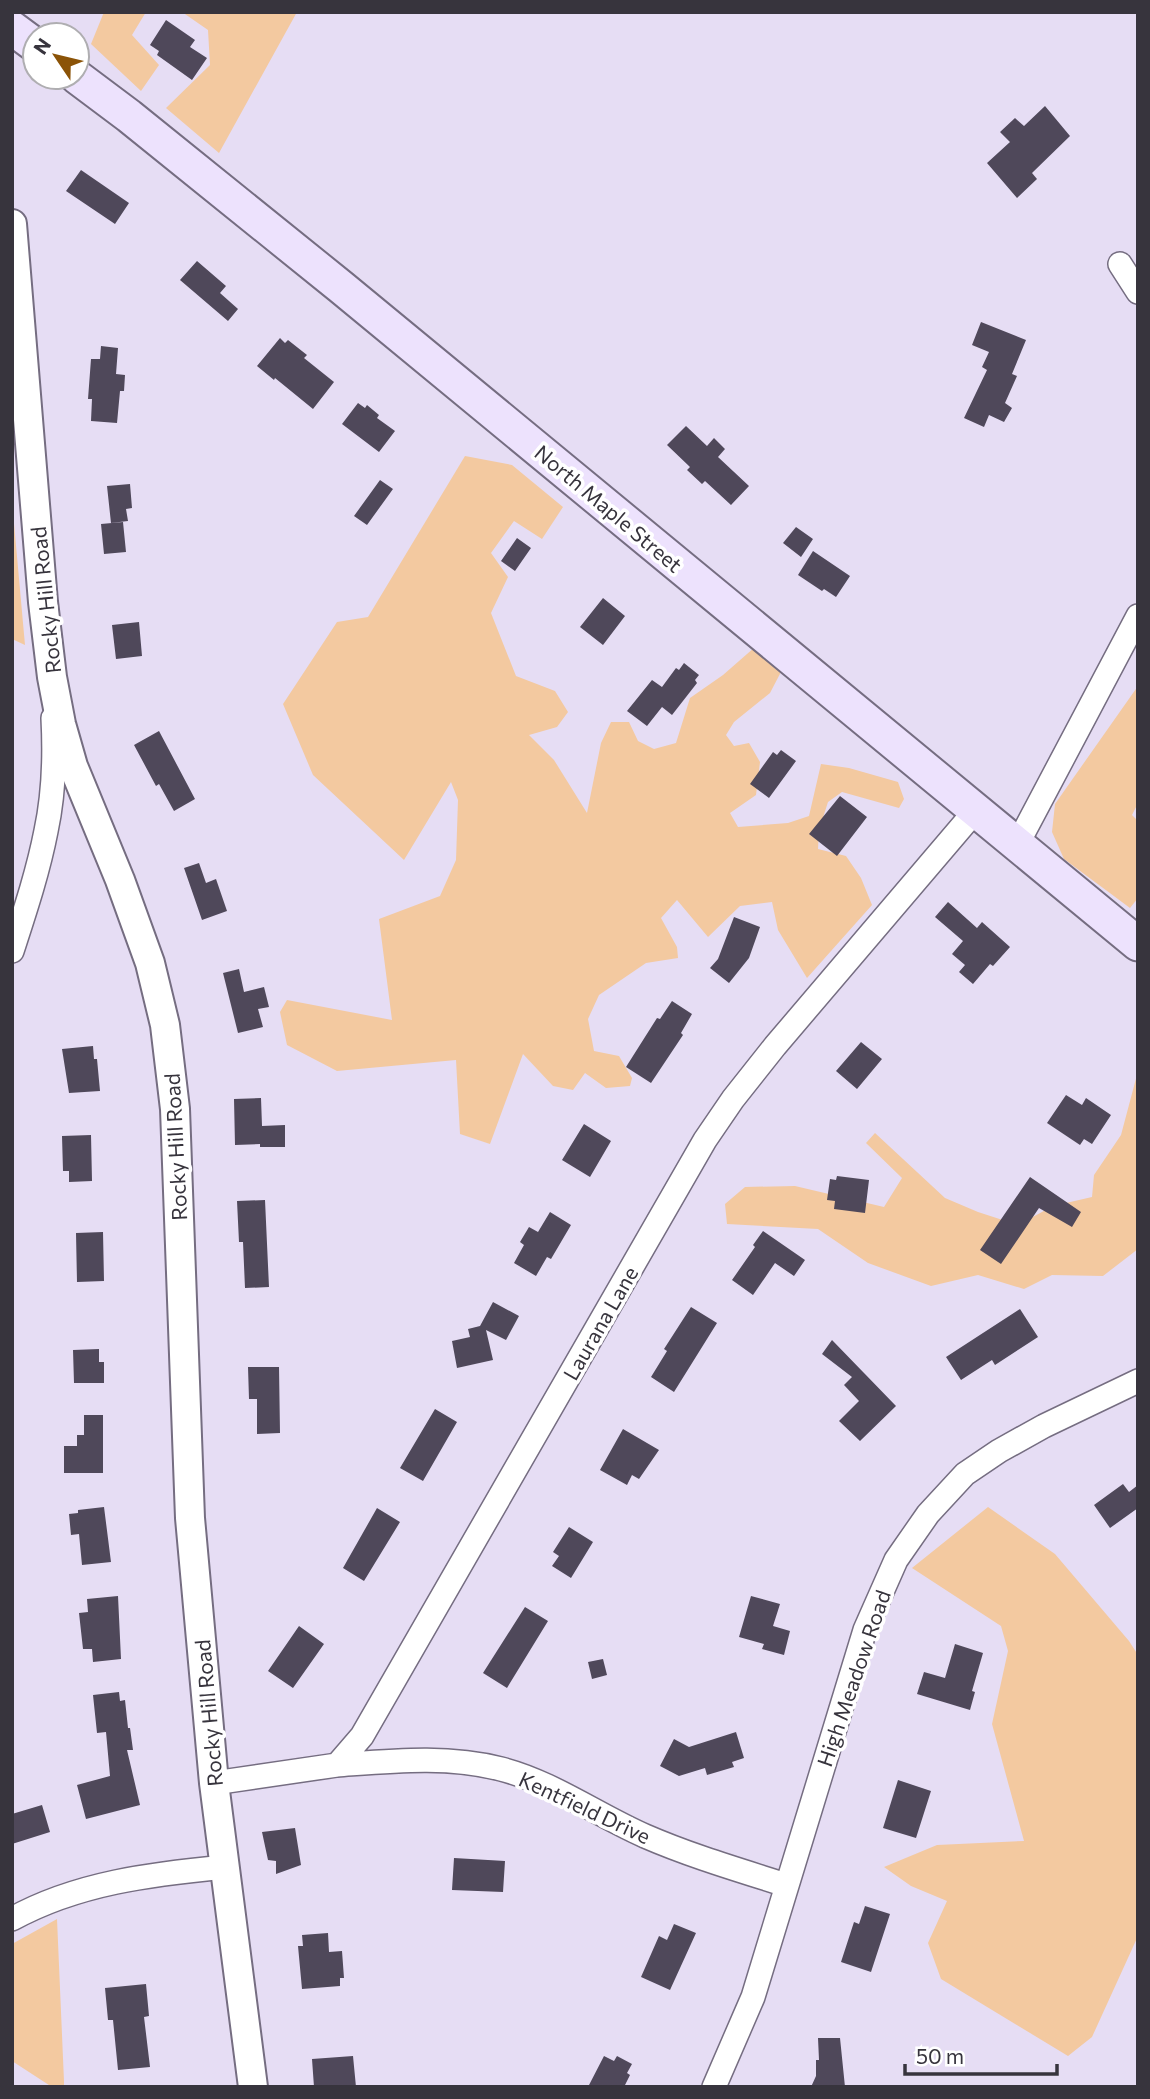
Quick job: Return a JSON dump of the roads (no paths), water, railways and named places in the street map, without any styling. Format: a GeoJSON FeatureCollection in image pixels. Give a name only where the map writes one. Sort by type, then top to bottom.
{"type":"FeatureCollection","features":[{"type":"Feature","properties":{"kind":"main road","name":"North Maple Street"},"geometry":{"type":"LineString","coordinates":[[91,88],[292,247],[1138,944]]}},
{"type":"Feature","properties":{"kind":"street","name":"Rocky Hill Road"},"geometry":{"type":"LineString","coordinates":[[12,225],[42,589],[52,677],[66,746],[135,918],[157,986],[167,1039],[175,1109],[190,1518],[214,1783],[253,2087]]}},
{"type":"Feature","properties":{"kind":"street"},"geometry":{"type":"LineString","coordinates":[[1120,264],[1138,292]]}},
{"type":"Feature","properties":{"kind":"street"},"geometry":{"type":"LineString","coordinates":[[1018,843],[1138,616]]}},
{"type":"Feature","properties":{"kind":"street"},"geometry":{"type":"LineString","coordinates":[[12,951],[39,863],[49,817],[54,763],[52,677]]}},
{"type":"Feature","properties":{"kind":"street","name":"Laurana Lane"},"geometry":{"type":"LineString","coordinates":[[337,1765],[362,1736],[705,1140],[775,1046],[976,810]]}},
{"type":"Feature","properties":{"kind":"street","name":"High Meadow Road"},"geometry":{"type":"LineString","coordinates":[[714,2087],[752,1997],[865,1630],[895,1560],[945,1494],[965,1474],[1044,1426],[1138,1381]]}},
{"type":"Feature","properties":{"kind":"street","name":"Kentfield Drive"},"geometry":{"type":"LineString","coordinates":[[337,1765],[438,1760],[503,1769],[541,1784],[646,1836],[711,1861],[786,1885]]}},
{"type":"Feature","properties":{"kind":"street"},"geometry":{"type":"LineString","coordinates":[[214,1783],[337,1765]]}},
{"type":"Feature","properties":{"kind":"street"},"geometry":{"type":"LineString","coordinates":[[12,1919],[74,1892],[102,1885],[183,1871],[225,1867]]}}]}
